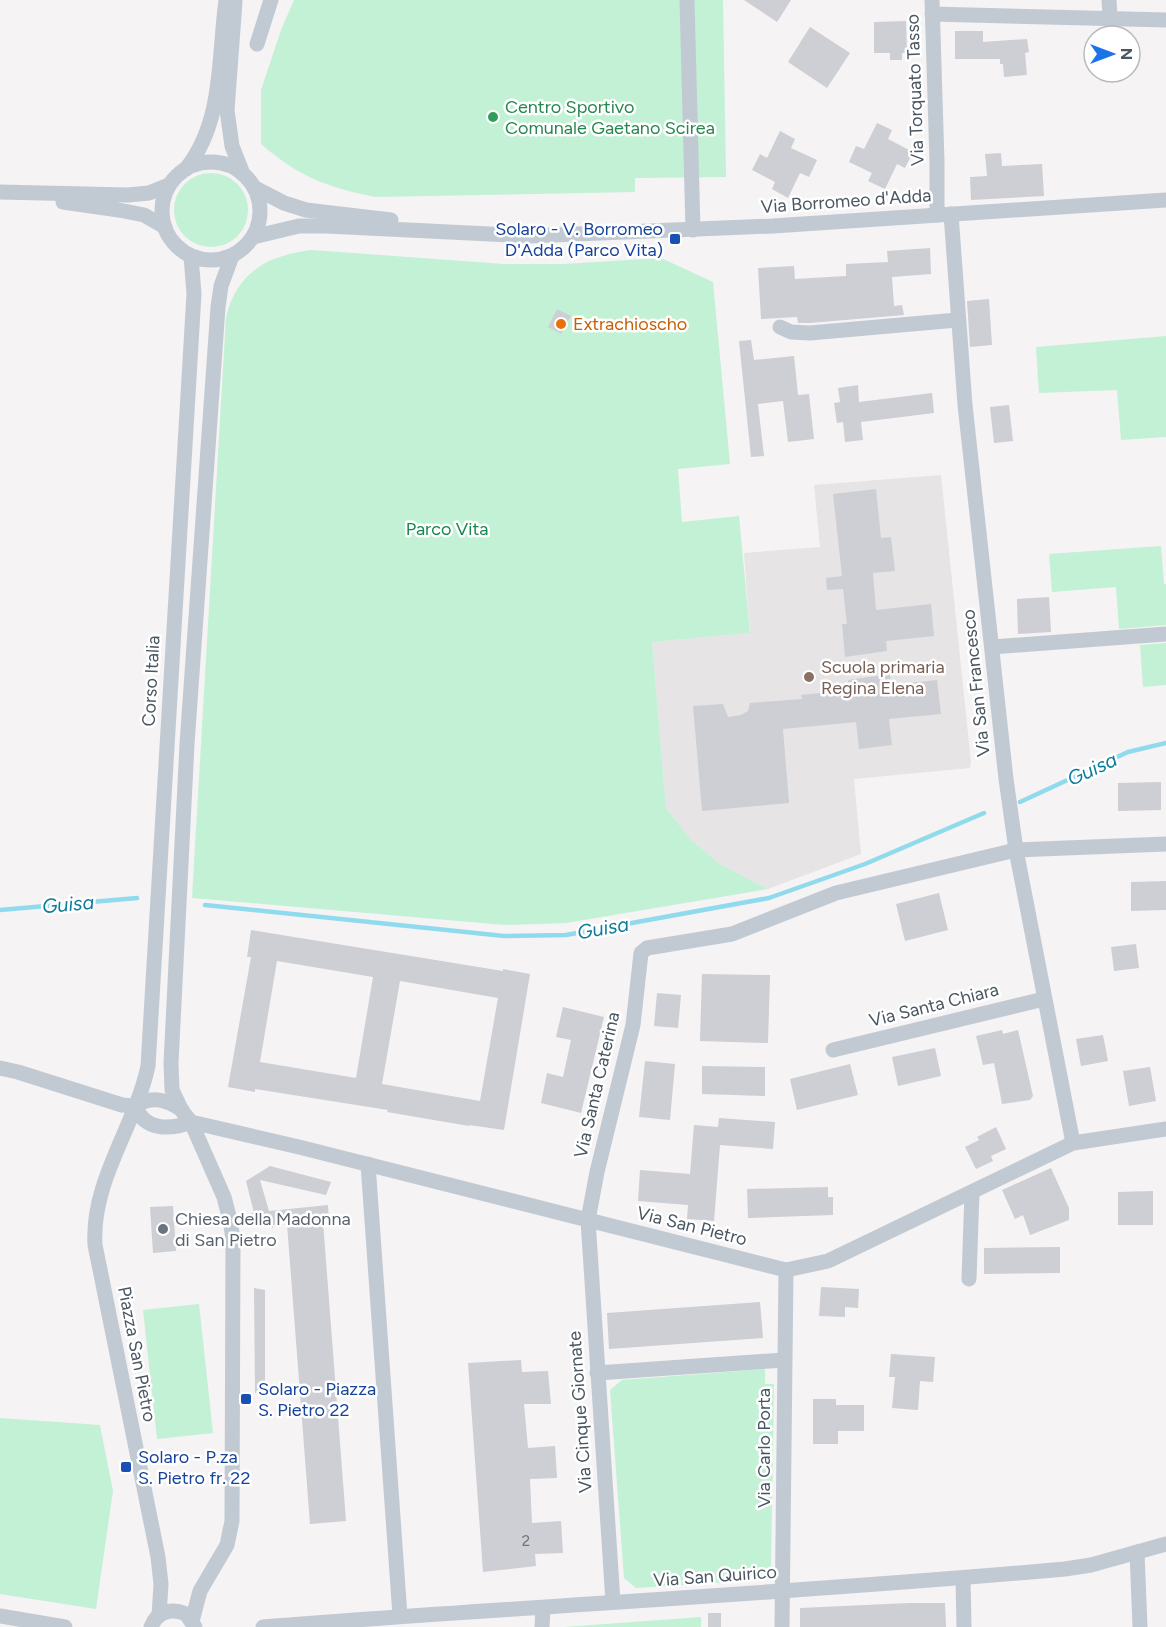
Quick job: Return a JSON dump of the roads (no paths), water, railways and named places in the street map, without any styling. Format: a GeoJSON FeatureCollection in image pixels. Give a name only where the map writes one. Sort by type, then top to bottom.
{"type":"FeatureCollection","features":[{"type":"Feature","properties":{"kind":"street"},"geometry":{"type":"LineString","coordinates":[[0,194],[128,195],[149,193],[169,185],[195,158],[213,116],[226,0]]}},
{"type":"Feature","properties":{"kind":"street"},"geometry":{"type":"LineString","coordinates":[[235,0],[227,110],[232,146],[243,174]]}},
{"type":"Feature","properties":{"kind":"street"},"geometry":{"type":"LineString","coordinates":[[257,44],[271,0]]}},
{"type":"Feature","properties":{"kind":"street"},"geometry":{"type":"LineString","coordinates":[[687,0],[693,230]]}},
{"type":"Feature","properties":{"kind":"street"},"geometry":{"type":"LineString","coordinates":[[1109,0],[1110,18]]}},
{"type":"Feature","properties":{"kind":"street"},"geometry":{"type":"LineString","coordinates":[[932,7],[1166,20]]}},
{"type":"Feature","properties":{"kind":"street","name":"Via Torquato Tasso"},"geometry":{"type":"LineString","coordinates":[[932,7],[937,162],[944,214]]}},
{"type":"Feature","properties":{"kind":"street"},"geometry":{"type":"LineString","coordinates":[[169,185],[163,202],[162,215],[165,227],[175,244],[191,256],[204,260],[232,256],[243,249],[253,237],[258,224],[260,211],[255,188],[243,174],[230,166],[215,162],[186,169]]}},
{"type":"Feature","properties":{"kind":"street","name":"Via Borromeo d'Adda"},"geometry":{"type":"LineString","coordinates":[[255,188],[284,203],[306,210],[528,236]]}},
{"type":"Feature","properties":{"kind":"street"},"geometry":{"type":"LineString","coordinates":[[0,194],[119,210],[144,215],[165,227]]}},
{"type":"Feature","properties":{"kind":"street","name":"Via Borromeo d'Adda"},"geometry":{"type":"LineString","coordinates":[[253,237],[299,226],[327,225],[528,236],[693,230],[1166,200]]}},
{"type":"Feature","properties":{"kind":"street","name":"Via San Francesco"},"geometry":{"type":"LineString","coordinates":[[944,214],[1016,850],[1073,1143]]}},
{"type":"Feature","properties":{"kind":"street","name":"Corso Italia"},"geometry":{"type":"LineString","coordinates":[[136,1106],[148,1066],[194,294],[191,256]]}},
{"type":"Feature","properties":{"kind":"street"},"geometry":{"type":"LineString","coordinates":[[196,1625],[200,1591],[227,1545],[232,1521],[233,1239],[231,1220],[224,1197],[187,1116],[172,1090],[171,1063],[187,744],[218,307],[221,286],[232,256]]}},
{"type":"Feature","properties":{"kind":"street"},"geometry":{"type":"LineString","coordinates":[[780,327],[791,332],[810,333],[957,320]]}},
{"type":"Feature","properties":{"kind":"street"},"geometry":{"type":"LineString","coordinates":[[992,647],[1166,634]]}},
{"type":"Feature","properties":{"kind":"street","name":"Via Santa Caterina"},"geometry":{"type":"LineString","coordinates":[[588,1220],[597,1172],[633,1025],[641,953],[647,948],[732,934],[836,893],[1016,850],[1166,844]]}},
{"type":"Feature","properties":{"kind":"street","name":"Via Santa Chiara"},"geometry":{"type":"LineString","coordinates":[[833,1050],[1044,999]]}},
{"type":"Feature","properties":{"kind":"street"},"geometry":{"type":"LineString","coordinates":[[0,1068],[122,1105],[136,1106],[142,1101],[166,1101],[187,1116]]}},
{"type":"Feature","properties":{"kind":"street"},"geometry":{"type":"LineString","coordinates":[[136,1106],[138,1116],[149,1124],[159,1127],[179,1127],[187,1116]]}},
{"type":"Feature","properties":{"kind":"street","name":"Piazza San Pietro"},"geometry":{"type":"LineString","coordinates":[[136,1106],[104,1182],[96,1211],[94,1231],[158,1557],[161,1584],[155,1621]]}},
{"type":"Feature","properties":{"kind":"street","name":"Via San Pietro"},"geometry":{"type":"LineString","coordinates":[[187,1116],[786,1270],[828,1261],[1073,1143],[1166,1129]]}},
{"type":"Feature","properties":{"kind":"street"},"geometry":{"type":"LineString","coordinates":[[368,1164],[400,1616]]}},
{"type":"Feature","properties":{"kind":"street"},"geometry":{"type":"LineString","coordinates":[[969,1279],[972,1192]]}},
{"type":"Feature","properties":{"kind":"street","name":"Via Cinque Giornate"},"geometry":{"type":"LineString","coordinates":[[588,1220],[613,1602]]}},
{"type":"Feature","properties":{"kind":"street","name":"Via Carlo Porta"},"geometry":{"type":"LineString","coordinates":[[782,1627],[786,1270]]}},
{"type":"Feature","properties":{"kind":"street"},"geometry":{"type":"LineString","coordinates":[[597,1373],[784,1360]]}},
{"type":"Feature","properties":{"kind":"street","name":"Via San Quirico"},"geometry":{"type":"LineString","coordinates":[[262,1627],[963,1578],[1076,1567],[1166,1544]]}},
{"type":"Feature","properties":{"kind":"street"},"geometry":{"type":"LineString","coordinates":[[1137,1552],[1140,1627]]}},
{"type":"Feature","properties":{"kind":"street"},"geometry":{"type":"LineString","coordinates":[[963,1578],[964,1627]]}},
{"type":"Feature","properties":{"kind":"street"},"geometry":{"type":"LineString","coordinates":[[542,1627],[543,1608]]}},
{"type":"Feature","properties":{"kind":"street"},"geometry":{"type":"LineString","coordinates":[[155,1621],[171,1610],[186,1614],[196,1625]]}},
{"type":"Feature","properties":{"kind":"street"},"geometry":{"type":"LineString","coordinates":[[0,1616],[65,1627]]}},
{"type":"Feature","properties":{"kind":"waterway","name":"Guisa"},"geometry":{"type":"LineString","coordinates":[[1020,802],[1128,752],[1166,743]]}},
{"type":"Feature","properties":{"kind":"waterway","name":"Guisa"},"geometry":{"type":"LineString","coordinates":[[205,905],[504,936],[566,935],[769,898],[865,864],[984,813]]}},
{"type":"Feature","properties":{"kind":"waterway","name":"Guisa"},"geometry":{"type":"LineString","coordinates":[[0,910],[137,898]]}},
{"type":"Feature","properties":{"kind":"place","name":"Centro Sportivo Comunale Gaetano Scirea"},"geometry":{"type":"Point","coordinates":[493,117]}},
{"type":"Feature","properties":{"kind":"place","name":"Solaro - V. Borromeo D'Adda (Parco Vita)"},"geometry":{"type":"Point","coordinates":[675,239]}},
{"type":"Feature","properties":{"kind":"place","name":"Extrachioscho"},"geometry":{"type":"Point","coordinates":[561,324]}},
{"type":"Feature","properties":{"kind":"place","name":"Scuola primaria Regina Elena"},"geometry":{"type":"Point","coordinates":[809,677]}},
{"type":"Feature","properties":{"kind":"place","name":"Chiesa della Madonna di San Pietro"},"geometry":{"type":"Point","coordinates":[163,1229]}},
{"type":"Feature","properties":{"kind":"place","name":"Solaro - Piazza S. Pietro 22"},"geometry":{"type":"Point","coordinates":[246,1399]}},
{"type":"Feature","properties":{"kind":"place","name":"Solaro - P.za S. Pietro fr. 22"},"geometry":{"type":"Point","coordinates":[126,1467]}},
{"type":"Feature","properties":{"kind":"park label","name":"Parco Vita"},"geometry":{"type":"Point","coordinates":[447,529]}}]}
